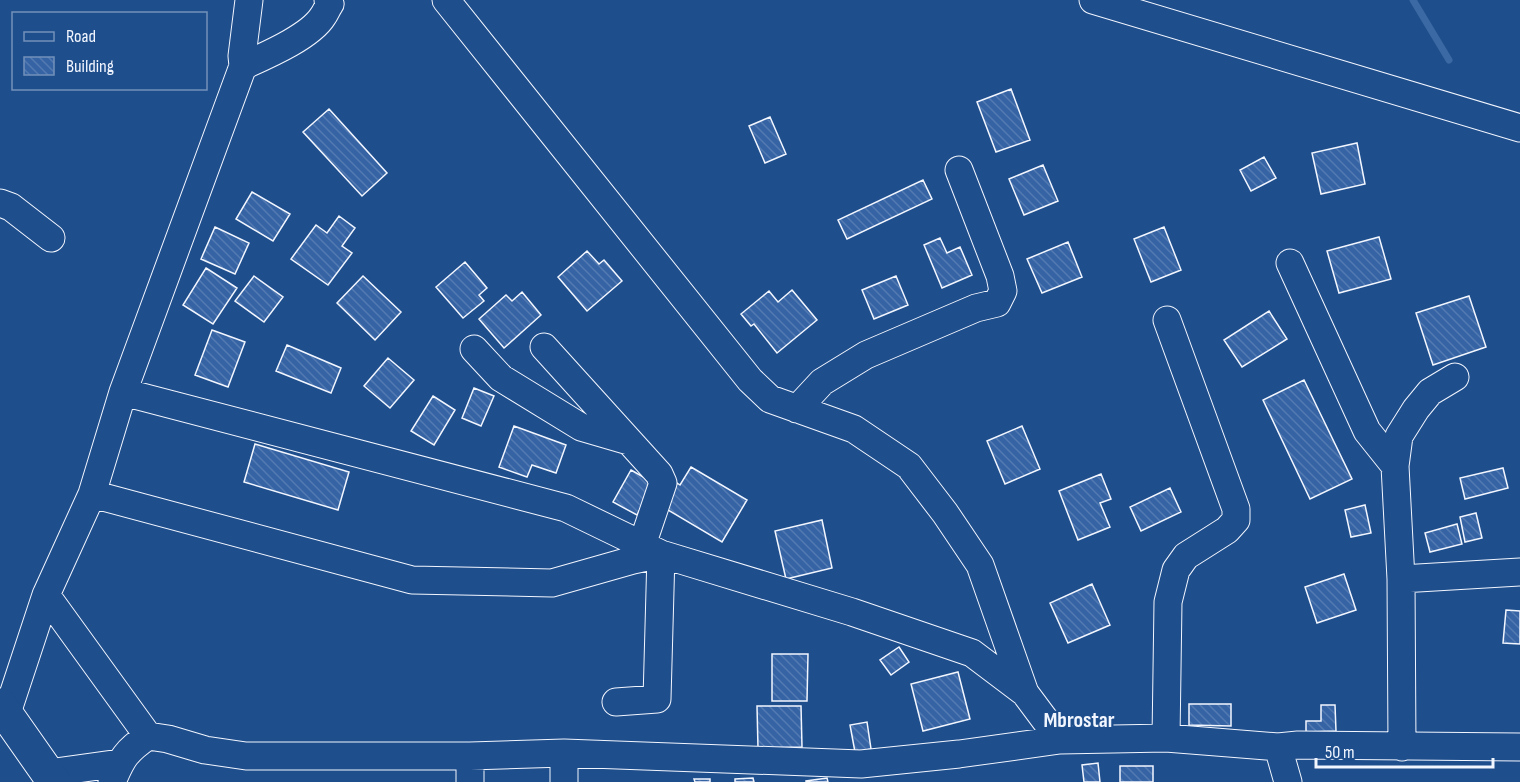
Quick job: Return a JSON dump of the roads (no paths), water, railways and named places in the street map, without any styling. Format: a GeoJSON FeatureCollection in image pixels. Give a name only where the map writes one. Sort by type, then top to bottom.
{"type":"FeatureCollection","features":[{"type":"Feature","properties":{"kind":"main road"},"geometry":{"type":"LineString","coordinates":[[3,709],[51,777]]}},
{"type":"Feature","properties":{"kind":"street"},"geometry":{"type":"LineString","coordinates":[[3,709],[45,596],[92,494],[123,392],[243,66],[242,56],[249,0]]}},
{"type":"Feature","properties":{"kind":"street"},"geometry":{"type":"LineString","coordinates":[[243,66],[288,45],[309,30],[322,18],[330,4],[328,0]]}},
{"type":"Feature","properties":{"kind":"street"},"geometry":{"type":"LineString","coordinates":[[446,0],[750,381],[770,399],[854,429],[909,466],[945,513],[980,565],[1025,693]]}},
{"type":"Feature","properties":{"kind":"street"},"geometry":{"type":"LineString","coordinates":[[1093,0],[1520,128]]}},
{"type":"Feature","properties":{"kind":"street"},"geometry":{"type":"LineString","coordinates":[[797,409],[822,382],[866,355],[976,308],[997,303],[1003,291],[1000,276],[959,170]]}},
{"type":"Feature","properties":{"kind":"street"},"geometry":{"type":"LineString","coordinates":[[0,203],[11,207],[51,238]]}},
{"type":"Feature","properties":{"kind":"street"},"geometry":{"type":"LineString","coordinates":[[1290,263],[1367,430],[1395,466]]}},
{"type":"Feature","properties":{"kind":"street"},"geometry":{"type":"LineString","coordinates":[[1166,738],[1168,602],[1176,570],[1186,556],[1227,530],[1236,520],[1236,509],[1167,320]]}},
{"type":"Feature","properties":{"kind":"street"},"geometry":{"type":"LineString","coordinates":[[544,347],[630,441],[663,483],[652,550],[657,699],[616,702]]}},
{"type":"Feature","properties":{"kind":"street"},"geometry":{"type":"LineString","coordinates":[[474,349],[501,378],[582,427],[630,441]]}},
{"type":"Feature","properties":{"kind":"street"},"geometry":{"type":"LineString","coordinates":[[1402,747],[1401,579],[1395,466],[1399,436],[1430,392],[1455,377]]}},
{"type":"Feature","properties":{"kind":"street"},"geometry":{"type":"LineString","coordinates":[[123,392],[566,508],[652,550],[852,612],[972,653],[1025,693],[1060,740]]}},
{"type":"Feature","properties":{"kind":"street"},"geometry":{"type":"LineString","coordinates":[[92,494],[412,580],[552,583],[633,560],[652,550]]}},
{"type":"Feature","properties":{"kind":"street"},"geometry":{"type":"LineString","coordinates":[[1401,579],[1520,572]]}},
{"type":"Feature","properties":{"kind":"street"},"geometry":{"type":"LineString","coordinates":[[45,596],[148,736],[205,750],[246,756],[470,769],[564,753],[861,773],[958,754],[1060,740],[1166,738],[1278,747],[1298,745],[1520,747]]}},
{"type":"Feature","properties":{"kind":"street"},"geometry":{"type":"LineString","coordinates":[[51,777],[116,772],[132,746],[148,736]]}},
{"type":"Feature","properties":{"kind":"street"},"geometry":{"type":"LineString","coordinates":[[1278,747],[1288,782]]}},
{"type":"Feature","properties":{"kind":"street"},"geometry":{"type":"LineString","coordinates":[[564,753],[564,782]]}},
{"type":"Feature","properties":{"kind":"waterway"},"geometry":{"type":"LineString","coordinates":[[1413,0],[1449,60]]}},
{"type":"Feature","properties":{"kind":"district","name":"Mbrostar"},"geometry":{"type":"Point","coordinates":[1079,720]}}]}
